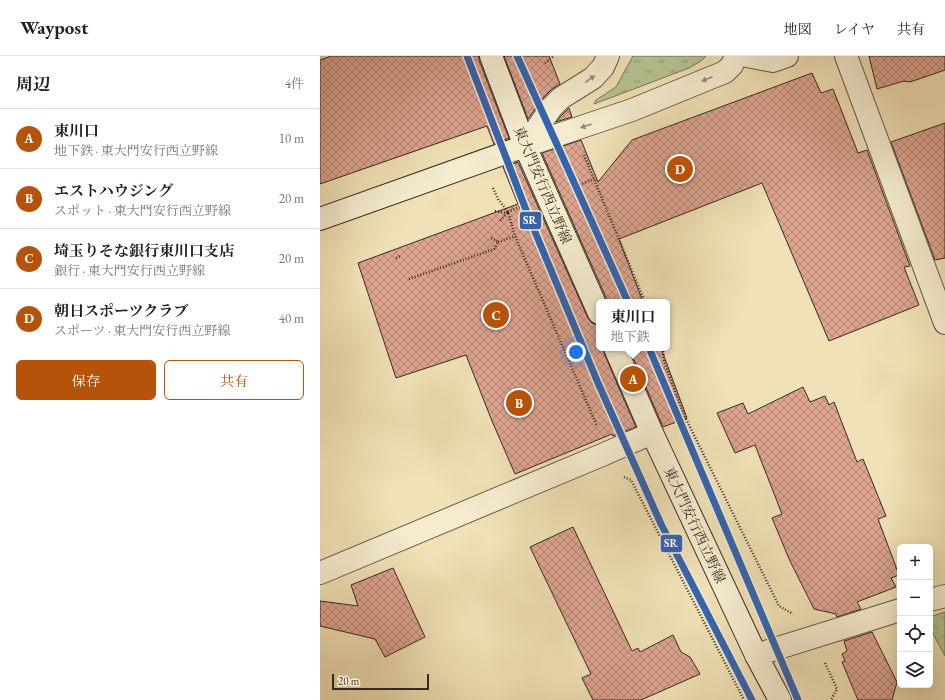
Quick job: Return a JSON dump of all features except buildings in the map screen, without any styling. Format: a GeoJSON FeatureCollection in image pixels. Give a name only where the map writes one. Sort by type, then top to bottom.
{"type":"FeatureCollection","features":[{"type":"Feature","properties":{"kind":"street","name":"東大門安行西立野線"},"geometry":{"type":"LineString","coordinates":[[491,56],[525,146],[596,306]]}},
{"type":"Feature","properties":{"kind":"street"},"geometry":{"type":"LineString","coordinates":[[525,146],[551,108],[561,98],[592,78],[603,67],[608,56]]}},
{"type":"Feature","properties":{"kind":"street"},"geometry":{"type":"LineString","coordinates":[[320,219],[525,146],[632,110],[725,72],[732,64],[736,56]]}},
{"type":"Feature","properties":{"kind":"street"},"geometry":{"type":"LineString","coordinates":[[747,56],[773,61],[787,56]]}},
{"type":"Feature","properties":{"kind":"street"},"geometry":{"type":"LineString","coordinates":[[846,56],[939,286],[945,323]]}},
{"type":"Feature","properties":{"kind":"street","name":"東大門安行西立野線"},"geometry":{"type":"LineString","coordinates":[[616,351],[652,433],[756,655],[780,700]]}},
{"type":"Feature","properties":{"kind":"street"},"geometry":{"type":"LineString","coordinates":[[320,572],[652,433]]}},
{"type":"Feature","properties":{"kind":"street"},"geometry":{"type":"LineString","coordinates":[[933,599],[945,596]]}},
{"type":"Feature","properties":{"kind":"street"},"geometry":{"type":"LineString","coordinates":[[756,655],[897,611]]}},
{"type":"Feature","properties":{"kind":"path"},"geometry":{"type":"LineString","coordinates":[[545,63],[554,56]]}},
{"type":"Feature","properties":{"kind":"path"},"geometry":{"type":"LineString","coordinates":[[585,155],[644,299]]}},
{"type":"Feature","properties":{"kind":"path"},"geometry":{"type":"LineString","coordinates":[[574,187],[594,179]]}},
{"type":"Feature","properties":{"kind":"path"},"geometry":{"type":"LineString","coordinates":[[498,199],[508,212],[516,236],[597,425],[597,431]]}},
{"type":"Feature","properties":{"kind":"path"},"geometry":{"type":"LineString","coordinates":[[508,212],[517,208]]}},
{"type":"Feature","properties":{"kind":"path"},"geometry":{"type":"LineString","coordinates":[[495,211],[507,213],[499,222]]}},
{"type":"Feature","properties":{"kind":"path"},"geometry":{"type":"LineString","coordinates":[[409,279],[494,249],[498,242],[516,236]]}},
{"type":"Feature","properties":{"kind":"path"},"geometry":{"type":"LineString","coordinates":[[491,238],[498,242]]}},
{"type":"Feature","properties":{"kind":"path"},"geometry":{"type":"LineString","coordinates":[[396,258],[400,256]]}},
{"type":"Feature","properties":{"kind":"path"},"geometry":{"type":"LineString","coordinates":[[663,351],[664,362],[688,424],[779,606],[796,615]]}},
{"type":"Feature","properties":{"kind":"path"},"geometry":{"type":"LineString","coordinates":[[618,475],[631,480],[744,700]]}},
{"type":"Feature","properties":{"kind":"path"},"geometry":{"type":"LineString","coordinates":[[822,656],[837,689],[831,700]]}},
{"type":"Feature","properties":{"kind":"green space"},"geometry":{"type":"Polygon","coordinates":[[[633,56],[706,56],[701,61],[689,68],[594,104],[596,100],[616,87],[633,56]]]}},
{"type":"Feature","properties":{"kind":"green space"},"geometry":{"type":"Polygon","coordinates":[[[945,612],[945,656],[933,634],[933,616],[945,612]]]}},
{"type":"Feature","properties":{"kind":"transit line","name":"SR"},"geometry":{"type":"LineString","coordinates":[[467,56],[528,215],[598,383],[661,524],[752,700]]}},
{"type":"Feature","properties":{"kind":"transit line","name":"SR"},"geometry":{"type":"LineString","coordinates":[[517,56],[627,299]]}},
{"type":"Feature","properties":{"kind":"transit line","name":"SR"},"geometry":{"type":"LineString","coordinates":[[650,351],[798,700]]}},
{"type":"Feature","properties":{"kind":"place","name":"朝日スポーツクラブ"},"geometry":{"type":"Point","coordinates":[680,169]}},
{"type":"Feature","properties":{"kind":"place","name":"埼玉りそな銀行東川口支店"},"geometry":{"type":"Point","coordinates":[496,315]}},
{"type":"Feature","properties":{"kind":"place","name":"東川口"},"geometry":{"type":"Point","coordinates":[633,379]}},
{"type":"Feature","properties":{"kind":"place","name":"エストハウジング"},"geometry":{"type":"Point","coordinates":[519,403]}}]}
